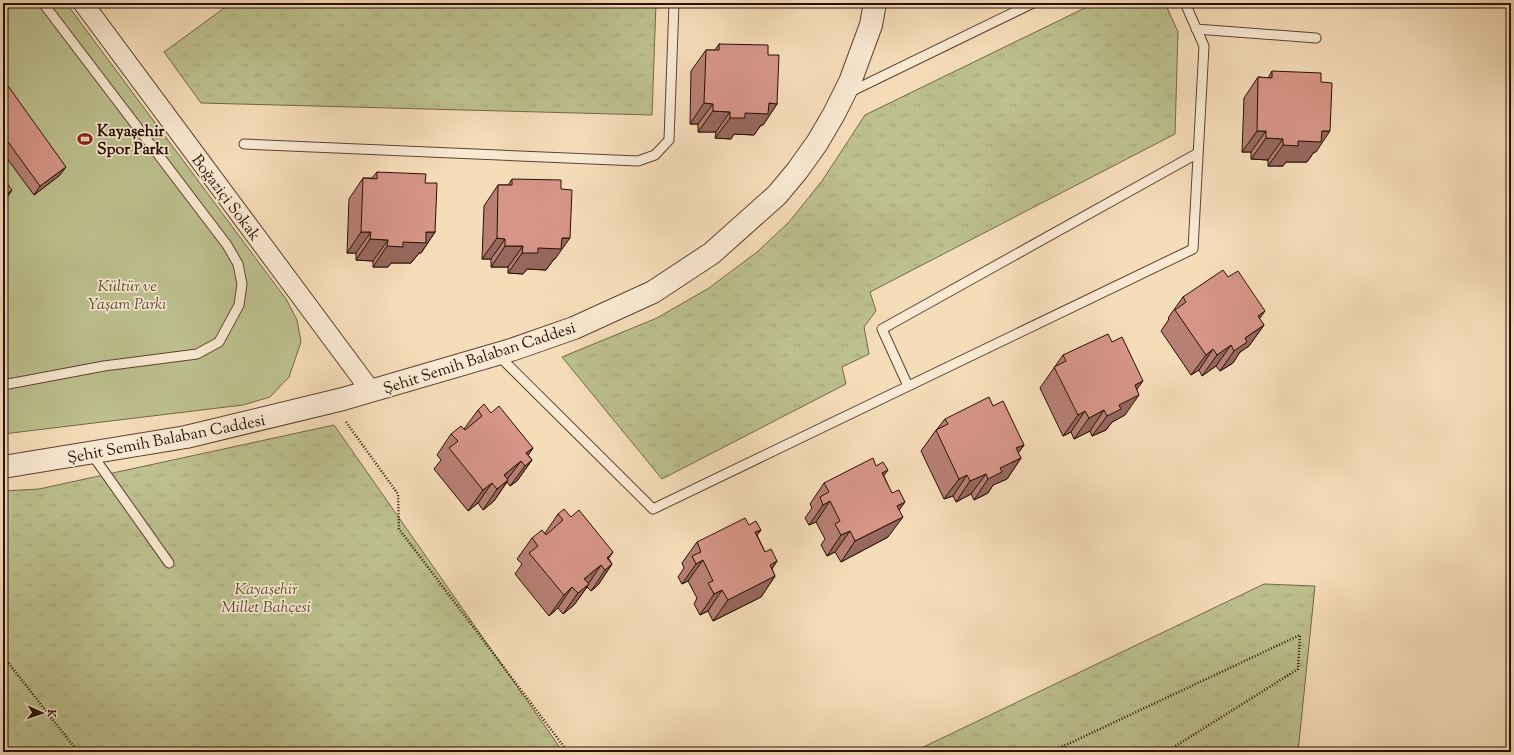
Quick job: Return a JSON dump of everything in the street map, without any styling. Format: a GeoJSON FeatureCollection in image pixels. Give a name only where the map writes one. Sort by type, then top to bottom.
{"type":"FeatureCollection","features":[{"type":"Feature","properties":{"kind":"street","name":"Boğaziçi Sokak"},"geometry":{"type":"LineString","coordinates":[[83,3],[371,391]]}},
{"type":"Feature","properties":{"kind":"street","name":"Şehit Semih Balaban Caddesi"},"geometry":{"type":"LineString","coordinates":[[3,467],[186,437],[331,402],[497,354],[574,328],[653,292],[712,253],[777,195],[797,171],[817,143],[844,95],[871,25],[875,3]]}},
{"type":"Feature","properties":{"kind":"lane"},"geometry":{"type":"LineString","coordinates":[[3,384],[104,366],[197,354],[219,342],[239,305],[242,284],[238,264],[227,245],[43,3]]}},
{"type":"Feature","properties":{"kind":"lane"},"geometry":{"type":"LineString","coordinates":[[244,144],[638,161],[655,155],[669,140],[674,3]]}},
{"type":"Feature","properties":{"kind":"lane"},"geometry":{"type":"LineString","coordinates":[[844,95],[1033,3]]}},
{"type":"Feature","properties":{"kind":"lane"},"geometry":{"type":"LineString","coordinates":[[497,354],[653,509],[1193,248],[1204,46],[1185,3]]}},
{"type":"Feature","properties":{"kind":"lane"},"geometry":{"type":"LineString","coordinates":[[1196,29],[1316,38]]}},
{"type":"Feature","properties":{"kind":"lane"},"geometry":{"type":"LineString","coordinates":[[908,386],[882,330],[1198,153]]}},
{"type":"Feature","properties":{"kind":"lane"},"geometry":{"type":"LineString","coordinates":[[91,453],[169,563]]}},
{"type":"Feature","properties":{"kind":"path"},"geometry":{"type":"LineString","coordinates":[[331,402],[398,494],[399,529],[568,752]]}},
{"type":"Feature","properties":{"kind":"path"},"geometry":{"type":"LineString","coordinates":[[1051,752],[1300,635],[1298,669],[1166,752]]}},
{"type":"Feature","properties":{"kind":"path"},"geometry":{"type":"LineString","coordinates":[[3,656],[78,752]]}},
{"type":"Feature","properties":{"kind":"green space","name":"Kayaşehir Spor Parkı"},"geometry":{"type":"Polygon","coordinates":[[[17,3],[66,3],[286,299],[297,320],[301,342],[289,377],[270,397],[243,405],[3,434],[3,14],[17,3]]]}},
{"type":"Feature","properties":{"kind":"green space"},"geometry":{"type":"Polygon","coordinates":[[[231,3],[656,3],[652,115],[201,103],[164,52],[231,3]]]}},
{"type":"Feature","properties":{"kind":"green space"},"geometry":{"type":"Polygon","coordinates":[[[1095,3],[1165,3],[1178,32],[1175,134],[870,292],[876,311],[864,327],[869,354],[842,367],[846,384],[662,479],[562,357],[657,318],[709,288],[757,252],[789,222],[822,181],[865,115],[1095,3]]]}},
{"type":"Feature","properties":{"kind":"green space","name":"Kayaşehir Millet Bahçesi"},"geometry":{"type":"Polygon","coordinates":[[[334,425],[563,752],[3,752],[3,491],[39,489],[334,425]]]}},
{"type":"Feature","properties":{"kind":"green space"},"geometry":{"type":"Polygon","coordinates":[[[1264,584],[1315,586],[1298,752],[913,752],[1264,584]]]}},
{"type":"Feature","properties":{"kind":"building"},"geometry":{"type":"Polygon","coordinates":[[[719,44],[768,45],[768,55],[779,55],[777,104],[769,103],[768,114],[745,113],[745,118],[730,118],[730,112],[713,111],[713,104],[704,103],[706,50],[719,50],[719,44]]]}},
{"type":"Feature","properties":{"kind":"building"},"geometry":{"type":"Polygon","coordinates":[[[1272,71],[1321,73],[1321,82],[1332,83],[1330,131],[1322,131],[1321,142],[1298,141],[1298,146],[1283,145],[1283,139],[1266,138],[1266,131],[1257,131],[1258,77],[1272,78],[1272,71]]]}},
{"type":"Feature","properties":{"kind":"building"},"geometry":{"type":"Polygon","coordinates":[[[3,79],[66,167],[40,186],[3,135],[3,79]]]}},
{"type":"Feature","properties":{"kind":"building"},"geometry":{"type":"Polygon","coordinates":[[[377,172],[426,174],[425,183],[437,183],[435,232],[426,232],[426,243],[403,242],[403,247],[387,246],[388,240],[370,239],[371,232],[361,232],[363,178],[377,179],[377,172]]]}},
{"type":"Feature","properties":{"kind":"building"},"geometry":{"type":"Polygon","coordinates":[[[3,178],[12,190],[3,197],[3,178]]]}},
{"type":"Feature","properties":{"kind":"building"},"geometry":{"type":"Polygon","coordinates":[[[512,179],[561,180],[561,189],[572,190],[570,238],[562,238],[561,249],[538,248],[538,253],[522,253],[523,246],[505,246],[505,239],[497,238],[498,185],[512,185],[512,179]]]}},
{"type":"Feature","properties":{"kind":"building"},"geometry":{"type":"Polygon","coordinates":[[[1223,270],[1228,277],[1238,271],[1265,311],[1258,316],[1264,325],[1245,338],[1247,342],[1234,351],[1231,345],[1217,355],[1213,349],[1206,355],[1175,310],[1186,302],[1183,297],[1223,270]]]}},
{"type":"Feature","properties":{"kind":"building"},"geometry":{"type":"Polygon","coordinates":[[[1108,334],[1112,342],[1122,337],[1143,381],[1135,385],[1139,395],[1119,405],[1121,409],[1107,416],[1104,410],[1089,418],[1085,411],[1078,415],[1054,367],[1066,361],[1063,355],[1108,334]]]}},
{"type":"Feature","properties":{"kind":"building"},"geometry":{"type":"Polygon","coordinates":[[[989,397],[993,406],[1003,401],[1024,445],[1016,448],[1021,458],[1000,468],[1002,472],[988,479],[986,474],[970,481],[967,475],[959,479],[936,430],[948,424],[945,419],[989,397]]]}},
{"type":"Feature","properties":{"kind":"building"},"geometry":{"type":"Polygon","coordinates":[[[484,404],[491,413],[499,406],[533,448],[526,453],[532,460],[525,466],[521,461],[504,475],[508,480],[497,489],[492,483],[483,490],[449,448],[458,441],[451,434],[461,426],[465,430],[482,416],[478,410],[484,404]]]}},
{"type":"Feature","properties":{"kind":"building"},"geometry":{"type":"Polygon","coordinates":[[[873,458],[876,466],[883,462],[888,470],[882,473],[892,493],[899,490],[905,502],[897,506],[903,517],[855,541],[850,531],[841,535],[835,524],[840,521],[830,501],[823,505],[820,497],[829,492],[824,483],[873,458]]]}},
{"type":"Feature","properties":{"kind":"building"},"geometry":{"type":"Polygon","coordinates":[[[564,509],[571,517],[579,510],[613,552],[607,558],[612,564],[605,570],[601,565],[584,579],[589,584],[578,593],[572,587],[564,595],[529,553],[538,546],[532,538],[542,530],[546,535],[563,520],[558,514],[564,509]]]}},
{"type":"Feature","properties":{"kind":"building"},"geometry":{"type":"Polygon","coordinates":[[[745,518],[749,525],[756,521],[761,530],[755,532],[765,552],[771,549],[777,561],[770,565],[775,576],[728,600],[722,590],[714,594],[708,583],[713,581],[703,560],[696,564],[692,556],[701,552],[697,542],[745,518]]]}},
{"type":"Feature","properties":{"kind":"place","name":"Kayaşehir Spor Parkı"},"geometry":{"type":"Point","coordinates":[85,139]}},
{"type":"Feature","properties":{"kind":"park label","name":"Kültür ve Yaşam Parkı"},"geometry":{"type":"Point","coordinates":[127,294]}}]}
